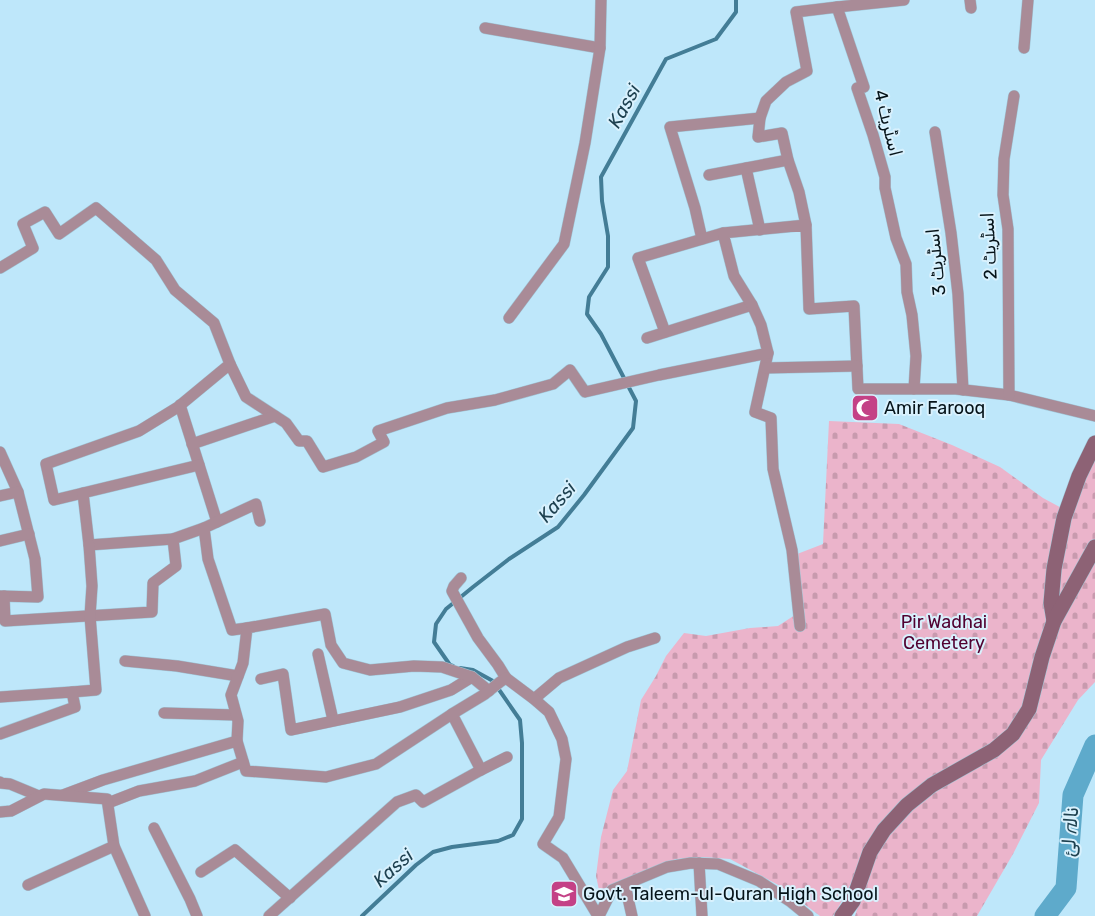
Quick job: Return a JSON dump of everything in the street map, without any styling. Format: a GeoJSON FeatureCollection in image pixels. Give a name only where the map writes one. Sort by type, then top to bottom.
{"type":"FeatureCollection","features":[{"type":"Feature","properties":{"kind":"main road"},"geometry":{"type":"LineString","coordinates":[[1054,621],[1051,604],[1054,569],[1064,518],[1079,476],[1095,443]]}},
{"type":"Feature","properties":{"kind":"main road"},"geometry":{"type":"LineString","coordinates":[[842,916],[853,901],[870,852],[884,830],[908,805],[932,785],[994,750],[1012,734],[1029,709],[1042,657],[1054,621],[1095,547]]}},
{"type":"Feature","properties":{"kind":"street"},"geometry":{"type":"LineString","coordinates":[[509,318],[564,244],[585,143],[600,48],[601,0]]}},
{"type":"Feature","properties":{"kind":"street"},"geometry":{"type":"LineString","coordinates":[[904,0],[857,2],[837,7],[796,12],[806,71],[786,82],[766,101],[760,118],[758,137],[782,133],[788,160],[799,192],[806,225],[808,310],[854,306],[858,389],[963,390],[1009,395],[1095,416]]}},
{"type":"Feature","properties":{"kind":"street"},"geometry":{"type":"LineString","coordinates":[[1024,48],[1028,0]]}},
{"type":"Feature","properties":{"kind":"street","name":"اسٹریٹ 4"},"geometry":{"type":"LineString","coordinates":[[837,7],[864,87],[858,88],[884,177],[896,238],[906,264],[907,292],[912,316],[916,356],[914,389]]}},
{"type":"Feature","properties":{"kind":"street"},"geometry":{"type":"LineString","coordinates":[[485,28],[600,48]]}},
{"type":"Feature","properties":{"kind":"street","name":"اسٹریٹ 2"},"geometry":{"type":"LineString","coordinates":[[1009,395],[1008,229],[1003,186],[1004,159],[1014,96]]}},
{"type":"Feature","properties":{"kind":"street"},"geometry":{"type":"LineString","coordinates":[[702,239],[695,208],[670,127],[760,118]]}},
{"type":"Feature","properties":{"kind":"street","name":"اسٹریٹ 3"},"geometry":{"type":"LineString","coordinates":[[935,132],[951,233],[958,294],[963,390]]}},
{"type":"Feature","properties":{"kind":"street"},"geometry":{"type":"LineString","coordinates":[[709,175],[788,160]]}},
{"type":"Feature","properties":{"kind":"street"},"geometry":{"type":"LineString","coordinates":[[746,168],[760,230]]}},
{"type":"Feature","properties":{"kind":"street"},"geometry":{"type":"LineString","coordinates":[[0,268],[33,248],[23,224],[45,212],[59,234],[96,208],[156,260],[175,290],[214,323],[222,347],[246,397],[286,423],[299,441],[307,441],[323,466],[356,457],[384,442],[378,431],[448,408],[495,400],[554,384],[570,370],[586,392],[768,353]]}},
{"type":"Feature","properties":{"kind":"street"},"geometry":{"type":"LineString","coordinates":[[665,332],[638,258],[723,233],[806,225]]}},
{"type":"Feature","properties":{"kind":"street"},"geometry":{"type":"LineString","coordinates":[[723,233],[734,276],[752,305],[761,325],[768,353],[755,412],[771,418],[773,469],[792,550],[800,626]]}},
{"type":"Feature","properties":{"kind":"street"},"geometry":{"type":"LineString","coordinates":[[647,338],[752,305]]}},
{"type":"Feature","properties":{"kind":"street"},"geometry":{"type":"LineString","coordinates":[[199,465],[54,500],[46,464],[139,431],[180,406],[230,364]]}},
{"type":"Feature","properties":{"kind":"street"},"geometry":{"type":"LineString","coordinates":[[765,368],[857,366]]}},
{"type":"Feature","properties":{"kind":"street"},"geometry":{"type":"LineString","coordinates":[[180,406],[217,522]]}},
{"type":"Feature","properties":{"kind":"street"},"geometry":{"type":"LineString","coordinates":[[192,444],[275,416]]}},
{"type":"Feature","properties":{"kind":"street"},"geometry":{"type":"LineString","coordinates":[[0,452],[18,492],[35,559],[38,597],[2,596],[5,620],[152,612],[152,583],[176,566],[172,539]]}},
{"type":"Feature","properties":{"kind":"street"},"geometry":{"type":"LineString","coordinates":[[0,496],[18,492]]}},
{"type":"Feature","properties":{"kind":"street"},"geometry":{"type":"LineString","coordinates":[[0,697],[96,690],[90,616],[92,586],[83,493]]}},
{"type":"Feature","properties":{"kind":"street"},"geometry":{"type":"LineString","coordinates":[[89,545],[172,539],[204,528],[256,504],[260,522]]}},
{"type":"Feature","properties":{"kind":"street"},"geometry":{"type":"LineString","coordinates":[[204,528],[208,559],[232,630],[325,614],[331,645],[343,663],[370,670],[414,666],[442,667],[472,677],[489,691]]}},
{"type":"Feature","properties":{"kind":"street"},"geometry":{"type":"LineString","coordinates":[[0,542],[29,534]]}},
{"type":"Feature","properties":{"kind":"street"},"geometry":{"type":"LineString","coordinates":[[461,578],[454,586],[452,592],[478,638],[506,678],[549,712],[562,738],[566,758],[559,817],[543,844],[563,858],[599,916]]}},
{"type":"Feature","properties":{"kind":"street"},"geometry":{"type":"LineString","coordinates":[[247,628],[243,663],[231,695],[238,721],[237,741],[246,771],[326,777],[376,764],[506,678]]}},
{"type":"Feature","properties":{"kind":"street"},"geometry":{"type":"LineString","coordinates":[[534,699],[560,678],[628,647],[655,638]]}},
{"type":"Feature","properties":{"kind":"street"},"geometry":{"type":"LineString","coordinates":[[318,654],[333,720]]}},
{"type":"Feature","properties":{"kind":"street"},"geometry":{"type":"LineString","coordinates":[[125,661],[177,666],[238,676]]}},
{"type":"Feature","properties":{"kind":"street"},"geometry":{"type":"LineString","coordinates":[[261,679],[283,674],[291,730],[400,707],[451,690],[472,677]]}},
{"type":"Feature","properties":{"kind":"street"},"geometry":{"type":"LineString","coordinates":[[0,734],[75,707],[72,692]]}},
{"type":"Feature","properties":{"kind":"street"},"geometry":{"type":"LineString","coordinates":[[164,713],[236,715]]}},
{"type":"Feature","properties":{"kind":"street"},"geometry":{"type":"LineString","coordinates":[[452,714],[481,770]]}},
{"type":"Feature","properties":{"kind":"street"},"geometry":{"type":"LineString","coordinates":[[63,796],[103,780],[237,741]]}},
{"type":"Feature","properties":{"kind":"street"},"geometry":{"type":"LineString","coordinates":[[270,916],[397,802],[416,794],[423,802],[507,757]]}},
{"type":"Feature","properties":{"kind":"street"},"geometry":{"type":"LineString","coordinates":[[108,803],[139,792],[194,781],[243,762]]}},
{"type":"Feature","properties":{"kind":"street"},"geometry":{"type":"LineString","coordinates":[[0,782],[39,796]]}},
{"type":"Feature","properties":{"kind":"street"},"geometry":{"type":"LineString","coordinates":[[0,812],[11,811],[44,794],[107,799],[114,846],[144,916]]}},
{"type":"Feature","properties":{"kind":"street"},"geometry":{"type":"LineString","coordinates":[[154,828],[197,916]]}},
{"type":"Feature","properties":{"kind":"street"},"geometry":{"type":"LineString","coordinates":[[28,885],[114,846]]}},
{"type":"Feature","properties":{"kind":"street"},"geometry":{"type":"LineString","coordinates":[[201,872],[235,850],[290,898]]}},
{"type":"Feature","properties":{"kind":"street"},"geometry":{"type":"LineString","coordinates":[[599,916],[612,890],[667,867],[691,863],[718,864],[759,881],[791,902],[808,916]]}},
{"type":"Feature","properties":{"kind":"street"},"geometry":{"type":"LineString","coordinates":[[698,863],[702,916]]}},
{"type":"Feature","properties":{"kind":"street"},"geometry":{"type":"LineString","coordinates":[[625,885],[632,916]]}},
{"type":"Feature","properties":{"kind":"green space","name":"Pir Wadhai Cemetery"},"geometry":{"type":"Polygon","coordinates":[[[829,421],[899,424],[1000,467],[1043,498],[1069,512],[1095,460],[1095,682],[1078,700],[1041,760],[1039,803],[1013,854],[977,916],[855,916],[884,820],[833,916],[820,916],[782,887],[730,859],[702,857],[676,859],[658,866],[637,878],[599,890],[596,876],[601,837],[613,790],[627,771],[641,700],[666,656],[684,633],[706,636],[750,628],[778,626],[795,615],[792,556],[823,544],[829,421]]]}},
{"type":"Feature","properties":{"kind":"waterway","name":"Kassi"},"geometry":{"type":"LineString","coordinates":[[453,666],[450,665],[434,642],[436,624],[446,609],[509,559],[558,527],[633,428],[636,401],[601,334],[587,314],[589,297],[608,267],[608,236],[602,201],[601,177],[666,59],[716,39],[736,12],[736,0]]}},
{"type":"Feature","properties":{"kind":"waterway","name":"Kassi"},"geometry":{"type":"LineString","coordinates":[[362,916],[416,865],[433,852],[452,847],[498,841],[513,835],[522,819],[522,743],[520,720],[493,681],[473,670],[460,668]]}},
{"type":"Feature","properties":{"kind":"waterway","name":"نالہ لئ"},"geometry":{"type":"LineString","coordinates":[[1045,916],[1066,888],[1073,795],[1095,745]]}},
{"type":"Feature","properties":{"kind":"place","name":"Amir Farooq"},"geometry":{"type":"Point","coordinates":[865,408]}},
{"type":"Feature","properties":{"kind":"place","name":"Govt. Taleem-ul-Quran High School"},"geometry":{"type":"Point","coordinates":[564,894]}}]}
